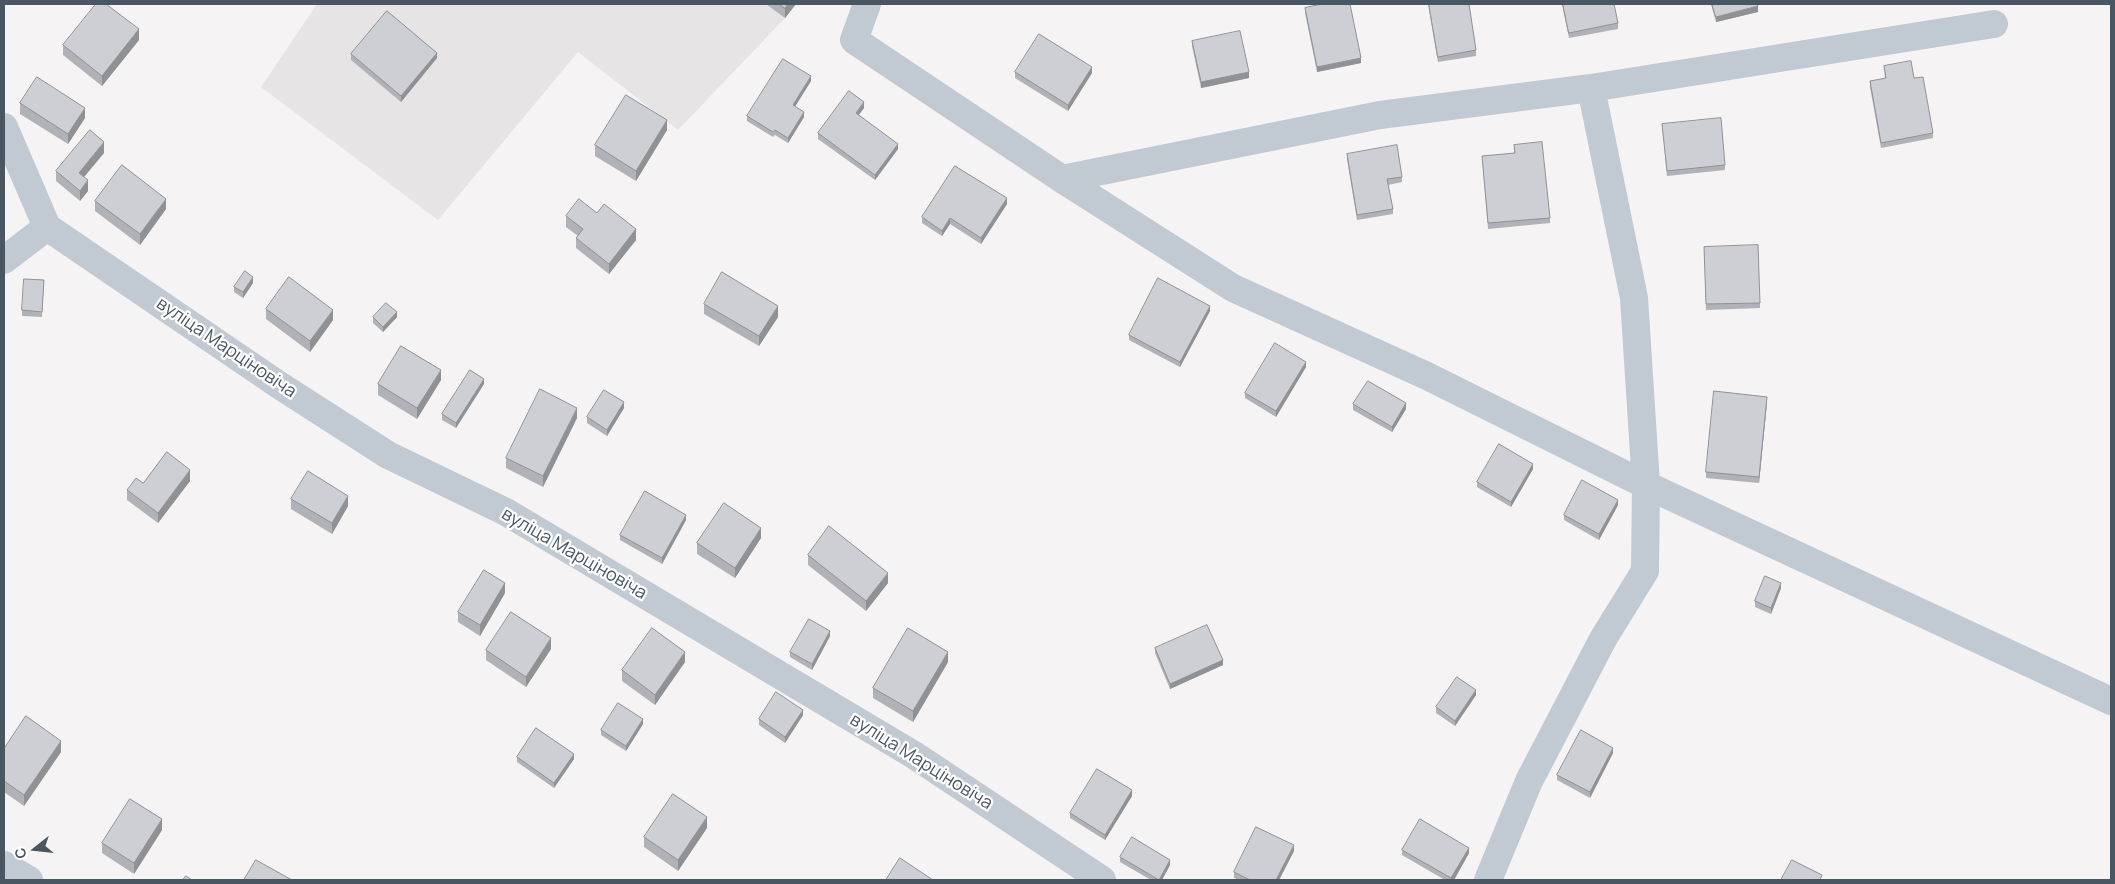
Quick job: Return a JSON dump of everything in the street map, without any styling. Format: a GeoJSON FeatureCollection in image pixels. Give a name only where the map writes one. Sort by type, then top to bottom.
{"type":"FeatureCollection","features":[{"type":"Feature","properties":{"kind":"street"},"geometry":{"type":"LineString","coordinates":[[867,4],[854,40],[1062,179],[1233,288],[1427,376],[1646,485],[2111,701]]}},
{"type":"Feature","properties":{"kind":"street"},"geometry":{"type":"LineString","coordinates":[[1062,179],[1380,115],[1592,88],[1994,24]]}},
{"type":"Feature","properties":{"kind":"street"},"geometry":{"type":"LineString","coordinates":[[1488,880],[1528,781],[1603,639],[1645,571],[1646,485],[1634,298],[1592,88]]}},
{"type":"Feature","properties":{"kind":"street"},"geometry":{"type":"LineString","coordinates":[[4,128],[47,227],[4,260]]}},
{"type":"Feature","properties":{"kind":"street","name":"вуліца Марціновіча"},"geometry":{"type":"LineString","coordinates":[[47,227],[279,385],[388,455],[522,522],[914,755],[1073,872],[1102,880]]}},
{"type":"Feature","properties":{"kind":"street"},"geometry":{"type":"LineString","coordinates":[[4,865],[29,880]]}},
{"type":"Feature","properties":{"kind":"shaded area"},"geometry":{"type":"Polygon","coordinates":[[[317,4],[796,4],[785,18],[678,130],[578,52],[438,220],[261,87],[317,4]]]}},
{"type":"Feature","properties":{"kind":"building"},"geometry":{"type":"Polygon","coordinates":[[[96,4],[106,4],[139,29],[102,76],[63,45],[96,4]]]}},
{"type":"Feature","properties":{"kind":"building"},"geometry":{"type":"Polygon","coordinates":[[[779,4],[788,4],[785,8],[779,4]]]}},
{"type":"Feature","properties":{"kind":"building"},"geometry":{"type":"Polygon","coordinates":[[[1322,4],[1350,4],[1361,58],[1317,67],[1305,8],[1322,4]]]}},
{"type":"Feature","properties":{"kind":"building"},"geometry":{"type":"Polygon","coordinates":[[[1429,4],[1469,4],[1476,50],[1438,57],[1429,4]]]}},
{"type":"Feature","properties":{"kind":"building"},"geometry":{"type":"Polygon","coordinates":[[[1563,4],[1614,4],[1618,23],[1569,33],[1563,4]]]}},
{"type":"Feature","properties":{"kind":"building"},"geometry":{"type":"Polygon","coordinates":[[[1712,4],[1757,4],[1758,6],[1716,17],[1712,4]]]}},
{"type":"Feature","properties":{"kind":"building"},"geometry":{"type":"Polygon","coordinates":[[[387,11],[437,53],[401,96],[351,54],[387,11]]]}},
{"type":"Feature","properties":{"kind":"building"},"geometry":{"type":"Polygon","coordinates":[[[1240,31],[1249,72],[1201,82],[1192,41],[1240,31]]]}},
{"type":"Feature","properties":{"kind":"building"},"geometry":{"type":"Polygon","coordinates":[[[1039,34],[1092,67],[1068,105],[1015,72],[1039,34]]]}},
{"type":"Feature","properties":{"kind":"building"},"geometry":{"type":"Polygon","coordinates":[[[783,59],[811,76],[793,105],[804,112],[788,138],[775,130],[773,132],[747,116],[783,59]]]}},
{"type":"Feature","properties":{"kind":"building"},"geometry":{"type":"Polygon","coordinates":[[[1911,61],[1914,78],[1923,77],[1933,133],[1881,143],[1870,81],[1886,78],[1884,66],[1911,61]]]}},
{"type":"Feature","properties":{"kind":"building"},"geometry":{"type":"Polygon","coordinates":[[[37,77],[85,108],[68,134],[20,103],[37,77]]]}},
{"type":"Feature","properties":{"kind":"building"},"geometry":{"type":"Polygon","coordinates":[[[849,91],[864,102],[856,113],[898,144],[875,175],[818,133],[849,91]]]}},
{"type":"Feature","properties":{"kind":"building"},"geometry":{"type":"Polygon","coordinates":[[[626,95],[667,120],[636,171],[595,145],[626,95]]]}},
{"type":"Feature","properties":{"kind":"building"},"geometry":{"type":"Polygon","coordinates":[[[1721,118],[1725,165],[1667,171],[1662,124],[1721,118]]]}},
{"type":"Feature","properties":{"kind":"building"},"geometry":{"type":"Polygon","coordinates":[[[90,130],[104,142],[79,173],[88,180],[80,191],[56,171],[90,130]]]}},
{"type":"Feature","properties":{"kind":"building"},"geometry":{"type":"Polygon","coordinates":[[[1542,142],[1550,218],[1488,223],[1482,156],[1515,153],[1514,145],[1542,142]]]}},
{"type":"Feature","properties":{"kind":"building"},"geometry":{"type":"Polygon","coordinates":[[[1397,145],[1402,177],[1387,179],[1393,209],[1357,215],[1347,154],[1397,145]]]}},
{"type":"Feature","properties":{"kind":"building"},"geometry":{"type":"Polygon","coordinates":[[[122,165],[166,199],[140,234],[95,201],[122,165]]]}},
{"type":"Feature","properties":{"kind":"building"},"geometry":{"type":"Polygon","coordinates":[[[955,166],[1007,198],[981,238],[950,218],[942,231],[922,217],[955,166]]]}},
{"type":"Feature","properties":{"kind":"building"},"geometry":{"type":"Polygon","coordinates":[[[579,199],[597,213],[604,204],[636,229],[609,264],[576,238],[583,229],[566,216],[579,199]]]}},
{"type":"Feature","properties":{"kind":"building"},"geometry":{"type":"Polygon","coordinates":[[[1758,245],[1760,303],[1706,304],[1704,247],[1758,245]]]}},
{"type":"Feature","properties":{"kind":"building"},"geometry":{"type":"Polygon","coordinates":[[[245,271],[253,277],[243,292],[234,287],[245,271]]]}},
{"type":"Feature","properties":{"kind":"building"},"geometry":{"type":"Polygon","coordinates":[[[722,272],[778,306],[759,336],[704,304],[722,272]]]}},
{"type":"Feature","properties":{"kind":"building"},"geometry":{"type":"Polygon","coordinates":[[[289,277],[333,310],[310,341],[266,309],[289,277]]]}},
{"type":"Feature","properties":{"kind":"building"},"geometry":{"type":"Polygon","coordinates":[[[1158,278],[1210,306],[1180,362],[1129,335],[1158,278]]]}},
{"type":"Feature","properties":{"kind":"building"},"geometry":{"type":"Polygon","coordinates":[[[24,279],[44,280],[42,312],[22,310],[24,279]]]}},
{"type":"Feature","properties":{"kind":"building"},"geometry":{"type":"Polygon","coordinates":[[[386,303],[397,312],[383,327],[373,317],[386,303]]]}},
{"type":"Feature","properties":{"kind":"building"},"geometry":{"type":"Polygon","coordinates":[[[1275,343],[1306,362],[1276,411],[1245,393],[1275,343]]]}},
{"type":"Feature","properties":{"kind":"building"},"geometry":{"type":"Polygon","coordinates":[[[401,346],[441,370],[417,408],[378,384],[401,346]]]}},
{"type":"Feature","properties":{"kind":"building"},"geometry":{"type":"Polygon","coordinates":[[[470,370],[484,379],[456,423],[442,414],[470,370]]]}},
{"type":"Feature","properties":{"kind":"building"},"geometry":{"type":"Polygon","coordinates":[[[1368,381],[1406,403],[1392,427],[1353,404],[1368,381]]]}},
{"type":"Feature","properties":{"kind":"building"},"geometry":{"type":"Polygon","coordinates":[[[540,389],[577,408],[543,476],[506,458],[540,389]]]}},
{"type":"Feature","properties":{"kind":"building"},"geometry":{"type":"Polygon","coordinates":[[[604,390],[624,402],[607,430],[587,417],[604,390]]]}},
{"type":"Feature","properties":{"kind":"building"},"geometry":{"type":"Polygon","coordinates":[[[1714,391],[1767,397],[1759,477],[1706,472],[1714,391]]]}},
{"type":"Feature","properties":{"kind":"building"},"geometry":{"type":"Polygon","coordinates":[[[1499,444],[1533,464],[1511,502],[1477,482],[1499,444]]]}},
{"type":"Feature","properties":{"kind":"building"},"geometry":{"type":"Polygon","coordinates":[[[167,452],[190,470],[158,513],[127,490],[136,478],[143,483],[167,452]]]}},
{"type":"Feature","properties":{"kind":"building"},"geometry":{"type":"Polygon","coordinates":[[[308,471],[348,496],[332,523],[291,499],[308,471]]]}},
{"type":"Feature","properties":{"kind":"building"},"geometry":{"type":"Polygon","coordinates":[[[1582,480],[1618,500],[1599,534],[1564,515],[1582,480]]]}},
{"type":"Feature","properties":{"kind":"building"},"geometry":{"type":"Polygon","coordinates":[[[645,491],[686,515],[662,558],[620,535],[645,491]]]}},
{"type":"Feature","properties":{"kind":"building"},"geometry":{"type":"Polygon","coordinates":[[[724,503],[761,528],[735,568],[697,543],[724,503]]]}},
{"type":"Feature","properties":{"kind":"building"},"geometry":{"type":"Polygon","coordinates":[[[829,526],[888,573],[866,601],[808,555],[829,526]]]}},
{"type":"Feature","properties":{"kind":"building"},"geometry":{"type":"Polygon","coordinates":[[[484,570],[505,583],[480,625],[458,612],[484,570]]]}},
{"type":"Feature","properties":{"kind":"building"},"geometry":{"type":"Polygon","coordinates":[[[1765,576],[1781,583],[1771,608],[1755,601],[1765,576]]]}},
{"type":"Feature","properties":{"kind":"building"},"geometry":{"type":"Polygon","coordinates":[[[511,612],[551,638],[526,677],[486,650],[511,612]]]}},
{"type":"Feature","properties":{"kind":"building"},"geometry":{"type":"Polygon","coordinates":[[[809,619],[830,631],[812,664],[790,652],[809,619]]]}},
{"type":"Feature","properties":{"kind":"building"},"geometry":{"type":"Polygon","coordinates":[[[1207,625],[1223,660],[1170,684],[1155,648],[1207,625]]]}},
{"type":"Feature","properties":{"kind":"building"},"geometry":{"type":"Polygon","coordinates":[[[652,628],[685,652],[655,695],[622,670],[652,628]]]}},
{"type":"Feature","properties":{"kind":"building"},"geometry":{"type":"Polygon","coordinates":[[[908,628],[948,652],[913,711],[873,688],[908,628]]]}},
{"type":"Feature","properties":{"kind":"building"},"geometry":{"type":"Polygon","coordinates":[[[1457,677],[1476,690],[1455,721],[1436,707],[1457,677]]]}},
{"type":"Feature","properties":{"kind":"building"},"geometry":{"type":"Polygon","coordinates":[[[776,692],[803,710],[785,737],[759,719],[776,692]]]}},
{"type":"Feature","properties":{"kind":"building"},"geometry":{"type":"Polygon","coordinates":[[[618,703],[643,719],[626,746],[601,730],[618,703]]]}},
{"type":"Feature","properties":{"kind":"building"},"geometry":{"type":"Polygon","coordinates":[[[26,716],[61,741],[24,795],[4,781],[4,749],[26,716]]]}},
{"type":"Feature","properties":{"kind":"building"},"geometry":{"type":"Polygon","coordinates":[[[536,728],[574,754],[554,783],[517,757],[536,728]]]}},
{"type":"Feature","properties":{"kind":"building"},"geometry":{"type":"Polygon","coordinates":[[[1581,730],[1613,748],[1590,792],[1557,775],[1581,730]]]}},
{"type":"Feature","properties":{"kind":"building"},"geometry":{"type":"Polygon","coordinates":[[[1097,769],[1132,790],[1105,835],[1070,813],[1097,769]]]}},
{"type":"Feature","properties":{"kind":"building"},"geometry":{"type":"Polygon","coordinates":[[[673,794],[707,817],[678,860],[644,837],[673,794]]]}},
{"type":"Feature","properties":{"kind":"building"},"geometry":{"type":"Polygon","coordinates":[[[130,799],[162,819],[134,863],[102,843],[130,799]]]}},
{"type":"Feature","properties":{"kind":"building"},"geometry":{"type":"Polygon","coordinates":[[[1420,819],[1469,848],[1451,878],[1402,850],[1420,819]]]}},
{"type":"Feature","properties":{"kind":"building"},"geometry":{"type":"Polygon","coordinates":[[[1256,827],[1294,845],[1276,880],[1250,880],[1234,872],[1256,827]]]}},
{"type":"Feature","properties":{"kind":"building"},"geometry":{"type":"Polygon","coordinates":[[[1132,837],[1170,860],[1159,880],[1120,857],[1132,837]]]}},
{"type":"Feature","properties":{"kind":"building"},"geometry":{"type":"Polygon","coordinates":[[[900,858],[933,880],[886,880],[900,858]]]}},
{"type":"Feature","properties":{"kind":"building"},"geometry":{"type":"Polygon","coordinates":[[[256,860],[292,880],[244,880],[256,860]]]}},
{"type":"Feature","properties":{"kind":"building"},"geometry":{"type":"Polygon","coordinates":[[[1792,860],[1822,875],[1820,880],[1781,880],[1792,860]]]}},
{"type":"Feature","properties":{"kind":"building"},"geometry":{"type":"Polygon","coordinates":[[[186,876],[192,880],[183,880],[186,876]]]}}]}
